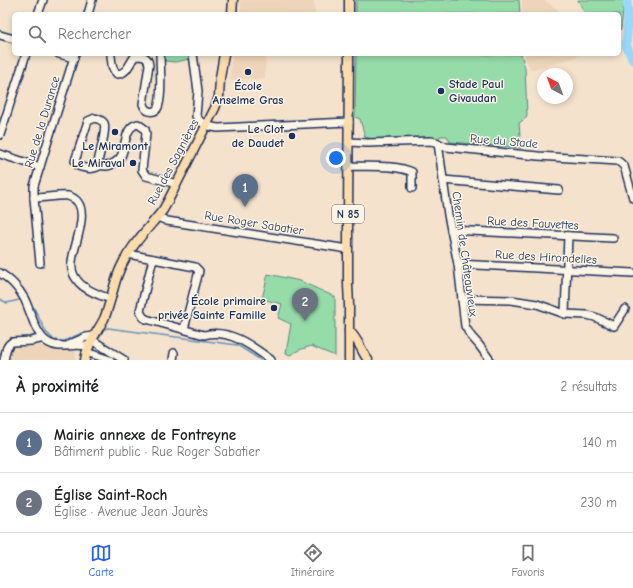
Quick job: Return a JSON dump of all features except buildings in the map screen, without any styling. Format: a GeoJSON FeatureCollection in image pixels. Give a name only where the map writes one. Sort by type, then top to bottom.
{"type":"FeatureCollection","features":[{"type":"Feature","properties":{"kind":"main road"},"geometry":{"type":"LineString","coordinates":[[232,12],[233,0]]}},
{"type":"Feature","properties":{"kind":"main road"},"geometry":{"type":"LineString","coordinates":[[349,0],[349,12]]}},
{"type":"Feature","properties":{"kind":"main road","name":"Rue des Sagnières"},"geometry":{"type":"LineString","coordinates":[[89,347],[103,319],[111,299],[119,271],[128,254],[132,247],[158,217],[167,203],[207,125],[219,97],[224,56]]}},
{"type":"Feature","properties":{"kind":"main road","name":"N 85"},"geometry":{"type":"LineString","coordinates":[[349,56],[349,360]]}},
{"type":"Feature","properties":{"kind":"main road","name":"N 85"},"geometry":{"type":"LineString","coordinates":[[346,360],[346,305],[348,285]]}},
{"type":"Feature","properties":{"kind":"main road"},"geometry":{"type":"LineString","coordinates":[[349,331],[355,337],[368,360]]}},
{"type":"Feature","properties":{"kind":"street"},"geometry":{"type":"LineString","coordinates":[[39,12],[43,0]]}},
{"type":"Feature","properties":{"kind":"street"},"geometry":{"type":"LineString","coordinates":[[89,12],[92,0]]}},
{"type":"Feature","properties":{"kind":"street"},"geometry":{"type":"LineString","coordinates":[[0,35],[12,38]]}},
{"type":"Feature","properties":{"kind":"street"},"geometry":{"type":"LineString","coordinates":[[0,135],[25,56]]}},
{"type":"Feature","properties":{"kind":"street","name":"Rue de la Durance"},"geometry":{"type":"LineString","coordinates":[[40,263],[34,186],[74,56]]}},
{"type":"Feature","properties":{"kind":"street"},"geometry":{"type":"LineString","coordinates":[[111,56],[112,66],[117,74],[122,74],[126,70],[135,56],[145,57],[148,60],[150,65],[143,104],[149,111],[155,111],[160,102],[160,56]]}},
{"type":"Feature","properties":{"kind":"street"},"geometry":{"type":"LineString","coordinates":[[193,56],[198,91],[196,116],[200,121],[207,125],[218,128],[349,122]]}},
{"type":"Feature","properties":{"kind":"street"},"geometry":{"type":"LineString","coordinates":[[101,165],[98,163],[98,157],[105,130],[104,124],[95,118],[88,121],[75,161],[78,166],[89,169],[96,168],[101,165],[110,165],[119,159],[122,155],[131,127],[138,124],[145,129],[146,134],[142,170],[143,174],[177,184]]}},
{"type":"Feature","properties":{"kind":"street","name":"Rue du Stade"},"geometry":{"type":"LineString","coordinates":[[349,142],[431,142],[438,143],[446,147],[538,156],[618,161],[624,166],[633,198]]}},
{"type":"Feature","properties":{"kind":"street","name":"Chemin de Châteauvieux"},"geometry":{"type":"LineString","coordinates":[[438,143],[451,230],[458,264],[465,326],[490,360]]}},
{"type":"Feature","properties":{"kind":"street"},"geometry":{"type":"LineString","coordinates":[[0,154],[40,167]]}},
{"type":"Feature","properties":{"kind":"street"},"geometry":{"type":"LineString","coordinates":[[348,166],[390,167],[405,169],[412,172],[412,188]]}},
{"type":"Feature","properties":{"kind":"street"},"geometry":{"type":"LineString","coordinates":[[443,180],[559,190]]}},
{"type":"Feature","properties":{"kind":"street"},"geometry":{"type":"LineString","coordinates":[[34,198],[66,196],[74,199],[78,203],[81,210],[81,221],[72,263],[73,273],[76,280],[82,286],[111,299]]}},
{"type":"Feature","properties":{"kind":"street","name":"Rue Roger Sabatier"},"geometry":{"type":"LineString","coordinates":[[158,217],[167,221],[348,249]]}},
{"type":"Feature","properties":{"kind":"street","name":"Rue des Fauvettes"},"geometry":{"type":"LineString","coordinates":[[451,230],[613,238]]}},
{"type":"Feature","properties":{"kind":"street"},"geometry":{"type":"LineString","coordinates":[[565,314],[568,236]]}},
{"type":"Feature","properties":{"kind":"street"},"geometry":{"type":"LineString","coordinates":[[128,254],[195,267],[199,271],[184,329]]}},
{"type":"Feature","properties":{"kind":"street"},"geometry":{"type":"LineString","coordinates":[[153,259],[140,311],[143,317],[204,335],[211,333],[232,336],[249,344],[271,360]]}},
{"type":"Feature","properties":{"kind":"street","name":"Rue des Hirondelles"},"geometry":{"type":"LineString","coordinates":[[458,264],[633,273]]}},
{"type":"Feature","properties":{"kind":"street"},"geometry":{"type":"LineString","coordinates":[[0,273],[10,280],[22,295],[38,331],[47,343],[56,346],[78,344],[124,360]]}},
{"type":"Feature","properties":{"kind":"street"},"geometry":{"type":"LineString","coordinates":[[462,299],[511,300],[537,304],[565,314],[595,317],[614,326],[624,309]]}},
{"type":"Feature","properties":{"kind":"street"},"geometry":{"type":"LineString","coordinates":[[67,346],[86,337],[89,347],[110,360]]}},
{"type":"Feature","properties":{"kind":"street"},"geometry":{"type":"LineString","coordinates":[[4,360],[7,347],[10,343],[37,340],[42,338]]}},
{"type":"Feature","properties":{"kind":"shaded area"},"geometry":{"type":"Polygon","coordinates":[[[240,0],[314,0],[315,12],[241,12],[240,0]]]}},
{"type":"Feature","properties":{"kind":"shaded area"},"geometry":{"type":"Polygon","coordinates":[[[522,0],[544,0],[559,12],[522,12],[522,0]]]}},
{"type":"Feature","properties":{"kind":"shaded area","name":"École Anselme Gras"},"geometry":{"type":"Polygon","coordinates":[[[232,56],[266,56],[265,78],[230,80],[232,56]]]}},
{"type":"Feature","properties":{"kind":"shaded area"},"geometry":{"type":"Polygon","coordinates":[[[525,56],[576,56],[573,58],[531,70],[525,56]]]}},
{"type":"Feature","properties":{"kind":"shaded area"},"geometry":{"type":"Polygon","coordinates":[[[35,345],[76,349],[76,360],[8,360],[10,347],[35,345]]]}},
{"type":"Feature","properties":{"kind":"green space"},"geometry":{"type":"Polygon","coordinates":[[[356,0],[519,0],[520,12],[356,12],[356,0]]]}},
{"type":"Feature","properties":{"kind":"green space"},"geometry":{"type":"Polygon","coordinates":[[[578,0],[624,0],[621,29],[621,12],[584,12],[578,0]]]}},
{"type":"Feature","properties":{"kind":"green space"},"geometry":{"type":"Polygon","coordinates":[[[165,56],[189,56],[190,59],[175,62],[165,61],[165,56]]]}},
{"type":"Feature","properties":{"kind":"green space","name":"Stade Paul Givaudan"},"geometry":{"type":"Polygon","coordinates":[[[356,56],[522,56],[525,68],[527,114],[526,118],[519,123],[521,148],[450,142],[447,136],[440,136],[439,138],[373,139],[365,137],[360,119],[355,117],[356,56]]]}},
{"type":"Feature","properties":{"kind":"green space"},"geometry":{"type":"Polygon","coordinates":[[[268,274],[300,281],[335,297],[335,356],[311,346],[290,355],[286,353],[291,324],[278,318],[282,304],[262,299],[268,274]]]}},
{"type":"Feature","properties":{"kind":"waterway"},"geometry":{"type":"LineString","coordinates":[[627,0],[628,22],[626,45],[633,60]]}},
{"type":"Feature","properties":{"kind":"waterway"},"geometry":{"type":"LineString","coordinates":[[0,299],[7,303],[19,300]]}},
{"type":"Feature","properties":{"kind":"waterway"},"geometry":{"type":"LineString","coordinates":[[33,306],[46,332],[54,340],[64,341],[82,333]]}},
{"type":"Feature","properties":{"kind":"waterway"},"geometry":{"type":"LineString","coordinates":[[105,329],[108,328],[237,345],[261,360]]}},
{"type":"Feature","properties":{"kind":"place","name":"École Anselme Gras"},"geometry":{"type":"Point","coordinates":[248,72]}},
{"type":"Feature","properties":{"kind":"place","name":"Stade Paul Givaudan"},"geometry":{"type":"Point","coordinates":[441,91]}},
{"type":"Feature","properties":{"kind":"place","name":"Le Miramont"},"geometry":{"type":"Point","coordinates":[115,132]}},
{"type":"Feature","properties":{"kind":"place","name":"Le Clot de Daudet"},"geometry":{"type":"Point","coordinates":[292,136]}},
{"type":"Feature","properties":{"kind":"place","name":"Le Miraval"},"geometry":{"type":"Point","coordinates":[133,163]}},
{"type":"Feature","properties":{"kind":"place","name":"Mairie annexe de Fontreyne"},"geometry":{"type":"Point","coordinates":[245,207]}},
{"type":"Feature","properties":{"kind":"place","name":"École primaire privée Sainte Famille"},"geometry":{"type":"Point","coordinates":[274,308]}},
{"type":"Feature","properties":{"kind":"place","name":"Église Saint-Roch"},"geometry":{"type":"Point","coordinates":[305,321]}}]}
